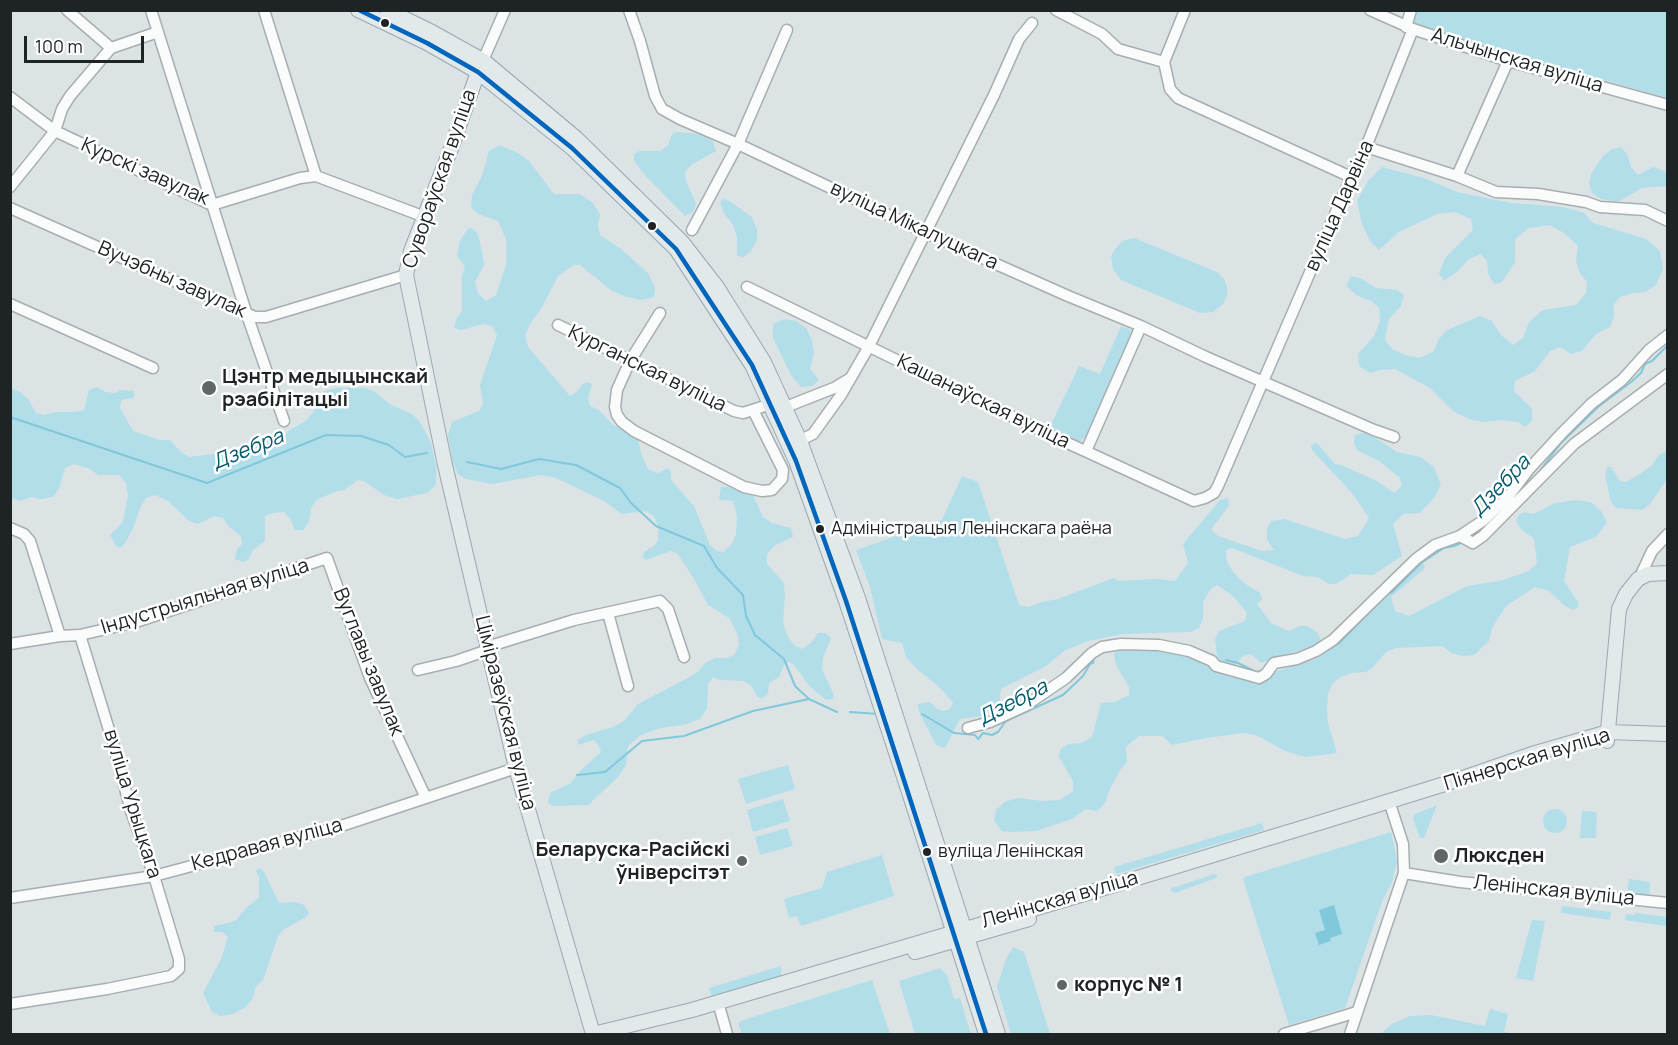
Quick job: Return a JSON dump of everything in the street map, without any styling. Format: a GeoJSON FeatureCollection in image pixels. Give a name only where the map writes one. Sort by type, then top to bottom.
{"type":"FeatureCollection","features":[{"type":"Feature","properties":{"kind":"main road"},"geometry":{"type":"LineString","coordinates":[[358,10],[481,67]]}},
{"type":"Feature","properties":{"kind":"main road"},"geometry":{"type":"LineString","coordinates":[[387,10],[432,32],[481,67],[572,148],[676,249],[777,407],[795,443],[868,647],[960,934],[986,1035]]}},
{"type":"Feature","properties":{"kind":"main road","name":"Сувораўская вуліца"},"geometry":{"type":"LineString","coordinates":[[428,388],[406,275],[411,251],[481,67]]}},
{"type":"Feature","properties":{"kind":"main road","name":"Ціміразеўская вуліца"},"geometry":{"type":"LineString","coordinates":[[428,388],[516,768],[593,1034]]}},
{"type":"Feature","properties":{"kind":"main road"},"geometry":{"type":"LineString","coordinates":[[1608,737],[1619,609],[1626,594],[1638,579],[1648,574],[1668,573]]}},
{"type":"Feature","properties":{"kind":"main road","name":"Піянерская вуліца"},"geometry":{"type":"LineString","coordinates":[[1390,805],[1532,754],[1608,737],[1668,734]]}},
{"type":"Feature","properties":{"kind":"main road","name":"Піянерская вуліца"},"geometry":{"type":"LineString","coordinates":[[1608,737],[1668,742]]}},
{"type":"Feature","properties":{"kind":"main road","name":"Ленінская вуліца"},"geometry":{"type":"LineString","coordinates":[[628,1035],[1390,805]]}},
{"type":"Feature","properties":{"kind":"main road"},"geometry":{"type":"LineString","coordinates":[[960,934],[998,1035]]}},
{"type":"Feature","properties":{"kind":"main road","name":"Ленінская вуліца"},"geometry":{"type":"LineString","coordinates":[[593,1034],[719,1006]]}},
{"type":"Feature","properties":{"kind":"street"},"geometry":{"type":"LineString","coordinates":[[67,10],[111,48]]}},
{"type":"Feature","properties":{"kind":"street"},"geometry":{"type":"LineString","coordinates":[[151,10],[246,312],[284,422]]}},
{"type":"Feature","properties":{"kind":"street"},"geometry":{"type":"LineString","coordinates":[[264,10],[316,176],[425,217]]}},
{"type":"Feature","properties":{"kind":"street","name":"Сувораўская вуліца"},"geometry":{"type":"LineString","coordinates":[[481,67],[505,10]]}},
{"type":"Feature","properties":{"kind":"street","name":"вуліца Мікалуцкага"},"geometry":{"type":"LineString","coordinates":[[629,10],[655,96],[662,109],[924,232],[1263,381]]}},
{"type":"Feature","properties":{"kind":"street"},"geometry":{"type":"LineString","coordinates":[[1056,10],[1102,34],[1118,48],[1164,62]]}},
{"type":"Feature","properties":{"kind":"street"},"geometry":{"type":"LineString","coordinates":[[1185,10],[1164,62],[1170,89],[1178,98],[1351,177]]}},
{"type":"Feature","properties":{"kind":"street","name":"Альчынская вуліца"},"geometry":{"type":"LineString","coordinates":[[1370,10],[1410,28],[1508,61],[1668,105]]}},
{"type":"Feature","properties":{"kind":"street","name":"вуліца Дарвіна"},"geometry":{"type":"LineString","coordinates":[[1218,486],[1366,147],[1410,28],[1411,10]]}},
{"type":"Feature","properties":{"kind":"street"},"geometry":{"type":"LineString","coordinates":[[795,443],[813,434],[837,391],[849,379],[868,348],[994,95],[1019,39],[1032,22]]}},
{"type":"Feature","properties":{"kind":"street"},"geometry":{"type":"LineString","coordinates":[[692,230],[738,144],[787,30]]}},
{"type":"Feature","properties":{"kind":"street"},"geometry":{"type":"LineString","coordinates":[[10,187],[55,131],[62,110],[70,96],[111,48],[158,32]]}},
{"type":"Feature","properties":{"kind":"street"},"geometry":{"type":"LineString","coordinates":[[1457,176],[1508,61]]}},
{"type":"Feature","properties":{"kind":"street","name":"Курскі завулак"},"geometry":{"type":"LineString","coordinates":[[10,98],[55,131],[212,205],[300,178],[316,176]]}},
{"type":"Feature","properties":{"kind":"street"},"geometry":{"type":"LineString","coordinates":[[1366,147],[1457,176],[1496,192],[1538,194],[1586,202],[1600,207],[1645,210],[1668,221]]}},
{"type":"Feature","properties":{"kind":"street","name":"Вучэбны завулак"},"geometry":{"type":"LineString","coordinates":[[10,208],[255,317],[266,317],[406,275]]}},
{"type":"Feature","properties":{"kind":"street","name":"Кашанаўская вуліца"},"geometry":{"type":"LineString","coordinates":[[747,287],[868,348],[1194,501],[1214,493],[1218,486]]}},
{"type":"Feature","properties":{"kind":"street"},"geometry":{"type":"LineString","coordinates":[[10,304],[153,368]]}},
{"type":"Feature","properties":{"kind":"street"},"geometry":{"type":"LineString","coordinates":[[660,313],[630,361],[617,390],[615,407],[622,422],[634,431],[744,487],[762,491],[772,490],[782,479],[783,470],[753,410]]}},
{"type":"Feature","properties":{"kind":"street","name":"Курганская вуліца"},"geometry":{"type":"LineString","coordinates":[[558,325],[734,411],[743,413],[777,407],[837,391]]}},
{"type":"Feature","properties":{"kind":"street"},"geometry":{"type":"LineString","coordinates":[[1086,451],[1141,326]]}},
{"type":"Feature","properties":{"kind":"street"},"geometry":{"type":"LineString","coordinates":[[968,728],[990,722],[1025,706],[1066,678],[1092,652],[1102,647],[1121,644],[1159,645],[1189,651],[1212,661],[1221,668],[1259,678],[1266,674],[1274,663],[1297,659],[1316,651],[1333,640],[1416,559],[1435,545],[1460,536],[1484,520],[1508,497],[1529,469],[1562,433],[1591,404],[1622,380],[1649,350],[1668,335]]}},
{"type":"Feature","properties":{"kind":"street"},"geometry":{"type":"LineString","coordinates":[[1460,536],[1473,543],[1511,510],[1574,444],[1668,374]]}},
{"type":"Feature","properties":{"kind":"street"},"geometry":{"type":"LineString","coordinates":[[1263,381],[1374,430],[1394,436]]}},
{"type":"Feature","properties":{"kind":"street"},"geometry":{"type":"LineString","coordinates":[[10,528],[24,534],[30,541],[60,636]]}},
{"type":"Feature","properties":{"kind":"street"},"geometry":{"type":"LineString","coordinates":[[1638,579],[1652,551],[1668,534]]}},
{"type":"Feature","properties":{"kind":"street","name":"Індустрыяльная вуліца"},"geometry":{"type":"LineString","coordinates":[[10,644],[80,635],[136,622],[327,558]]}},
{"type":"Feature","properties":{"kind":"street","name":"Вуглавы завулак"},"geometry":{"type":"LineString","coordinates":[[327,558],[370,678],[426,798]]}},
{"type":"Feature","properties":{"kind":"street"},"geometry":{"type":"LineString","coordinates":[[418,670],[456,661],[574,620],[656,601],[664,603],[668,609],[684,657]]}},
{"type":"Feature","properties":{"kind":"street"},"geometry":{"type":"LineString","coordinates":[[608,613],[628,686]]}},
{"type":"Feature","properties":{"kind":"street","name":"вуліца Урыцкага"},"geometry":{"type":"LineString","coordinates":[[10,1005],[107,989],[171,976],[177,972],[179,959],[154,876],[131,812],[113,743],[80,635]]}},
{"type":"Feature","properties":{"kind":"street","name":"Кедравая вуліца"},"geometry":{"type":"LineString","coordinates":[[10,898],[154,876],[341,826],[516,768]]}},
{"type":"Feature","properties":{"kind":"street"},"geometry":{"type":"LineString","coordinates":[[1350,1035],[1404,873],[1403,844],[1390,805]]}},
{"type":"Feature","properties":{"kind":"street","name":"Ленінская вуліца"},"geometry":{"type":"LineString","coordinates":[[1404,873],[1460,882],[1668,903]]}},
{"type":"Feature","properties":{"kind":"street"},"geometry":{"type":"LineString","coordinates":[[719,1006],[727,1035]]}},
{"type":"Feature","properties":{"kind":"street"},"geometry":{"type":"LineString","coordinates":[[1284,1035],[1357,1012]]}},
{"type":"Feature","properties":{"kind":"shaded area"},"geometry":{"type":"Polygon","coordinates":[[[1417,11],[1667,11],[1667,98],[1413,25],[1417,11]]]}},
{"type":"Feature","properties":{"kind":"shaded area"},"geometry":{"type":"Polygon","coordinates":[[[677,132],[702,134],[713,141],[716,151],[691,165],[685,172],[686,181],[696,204],[693,212],[685,216],[641,171],[634,160],[634,154],[639,151],[661,151],[668,145],[672,134],[677,132]]]}},
{"type":"Feature","properties":{"kind":"shaded area"},"geometry":{"type":"Polygon","coordinates":[[[499,145],[518,153],[529,161],[554,194],[580,194],[592,202],[600,214],[598,227],[600,235],[621,249],[648,273],[655,288],[654,297],[642,300],[627,297],[612,291],[580,265],[574,265],[558,276],[530,324],[525,335],[528,347],[570,396],[578,391],[582,384],[589,382],[592,385],[588,397],[590,406],[599,410],[613,425],[631,433],[638,440],[648,469],[658,473],[668,468],[671,472],[671,480],[694,506],[710,545],[717,551],[723,552],[732,544],[736,534],[737,516],[733,501],[719,500],[721,487],[729,487],[753,495],[763,517],[772,523],[791,528],[793,537],[774,546],[767,554],[767,564],[784,583],[783,622],[787,635],[794,645],[802,649],[812,642],[818,633],[825,633],[831,638],[823,658],[822,669],[834,695],[833,699],[826,700],[810,687],[794,665],[789,662],[784,665],[779,677],[769,683],[768,693],[762,699],[757,696],[751,685],[743,681],[720,680],[713,677],[708,684],[707,709],[700,719],[683,725],[660,728],[639,736],[628,746],[626,765],[618,777],[588,805],[553,806],[548,803],[550,793],[571,783],[581,770],[601,752],[594,740],[578,745],[578,740],[624,721],[638,704],[686,679],[699,671],[705,663],[715,658],[734,655],[739,645],[737,633],[729,618],[708,605],[677,553],[670,551],[646,560],[643,558],[644,552],[654,546],[658,540],[658,526],[654,516],[646,511],[622,514],[604,501],[556,478],[541,475],[492,484],[466,479],[458,474],[453,462],[448,435],[452,422],[479,411],[483,404],[480,385],[497,335],[492,326],[483,324],[461,330],[454,328],[456,319],[462,311],[462,276],[465,266],[457,256],[460,240],[468,229],[472,228],[478,234],[484,265],[475,282],[478,293],[486,301],[496,295],[506,265],[506,239],[498,221],[478,214],[471,207],[472,195],[482,176],[489,151],[499,145]]]}},
{"type":"Feature","properties":{"kind":"shaded area"},"geometry":{"type":"Polygon","coordinates":[[[1621,147],[1627,154],[1631,167],[1638,175],[1653,167],[1664,171],[1667,173],[1667,186],[1642,188],[1618,202],[1601,199],[1592,193],[1589,183],[1591,174],[1603,156],[1612,149],[1621,147]]]}},
{"type":"Feature","properties":{"kind":"shaded area"},"geometry":{"type":"Polygon","coordinates":[[[1382,167],[1424,178],[1457,192],[1511,203],[1563,207],[1584,213],[1593,223],[1646,239],[1660,251],[1663,269],[1656,285],[1645,292],[1620,297],[1614,304],[1614,317],[1610,327],[1596,334],[1582,351],[1571,354],[1560,347],[1550,351],[1535,371],[1515,381],[1514,391],[1532,409],[1532,421],[1525,427],[1518,422],[1502,420],[1483,422],[1469,419],[1453,411],[1430,388],[1395,369],[1370,373],[1359,366],[1358,354],[1374,336],[1380,321],[1379,308],[1346,286],[1351,276],[1362,279],[1376,288],[1397,290],[1404,295],[1401,306],[1389,319],[1385,340],[1392,349],[1420,358],[1434,351],[1438,340],[1447,330],[1480,316],[1492,321],[1501,335],[1513,345],[1523,338],[1529,322],[1543,310],[1576,305],[1586,293],[1587,282],[1579,272],[1576,261],[1578,246],[1564,233],[1550,225],[1529,228],[1515,239],[1515,262],[1502,282],[1494,284],[1488,273],[1487,261],[1481,254],[1469,259],[1444,281],[1439,274],[1445,258],[1473,230],[1471,219],[1455,212],[1437,214],[1399,232],[1379,250],[1370,241],[1362,224],[1357,201],[1368,181],[1382,167]]]}},
{"type":"Feature","properties":{"kind":"shaded area"},"geometry":{"type":"Polygon","coordinates":[[[723,199],[752,217],[757,230],[757,240],[751,251],[743,258],[737,255],[737,237],[733,225],[723,212],[720,202],[723,199]]]}},
{"type":"Feature","properties":{"kind":"shaded area"},"geometry":{"type":"Polygon","coordinates":[[[1134,238],[1217,272],[1224,279],[1227,287],[1227,296],[1223,304],[1213,312],[1200,313],[1121,280],[1113,269],[1111,256],[1118,245],[1134,238]]]}},
{"type":"Feature","properties":{"kind":"shaded area"},"geometry":{"type":"Polygon","coordinates":[[[784,319],[796,321],[806,328],[812,340],[814,353],[810,369],[819,380],[812,386],[801,387],[791,375],[773,338],[773,324],[784,319]]]}},
{"type":"Feature","properties":{"kind":"shaded area"},"geometry":{"type":"Polygon","coordinates":[[[1121,326],[1135,332],[1086,436],[1078,443],[1049,429],[1079,366],[1100,374],[1121,326]]]}},
{"type":"Feature","properties":{"kind":"shaded area"},"geometry":{"type":"Polygon","coordinates":[[[96,387],[115,393],[121,390],[134,391],[134,398],[121,400],[120,408],[133,431],[160,440],[170,440],[189,457],[228,452],[284,437],[288,431],[304,422],[312,414],[324,391],[335,388],[365,388],[375,392],[391,405],[412,414],[420,422],[431,443],[436,467],[436,485],[427,493],[397,499],[384,495],[364,481],[358,480],[344,490],[316,500],[311,509],[309,522],[303,530],[295,530],[284,512],[265,516],[265,541],[253,550],[248,560],[243,562],[235,559],[237,549],[242,544],[241,536],[229,527],[223,518],[214,516],[198,524],[189,521],[168,501],[155,495],[146,498],[121,548],[116,546],[110,535],[123,522],[128,495],[126,483],[119,475],[98,475],[90,469],[74,464],[65,468],[59,489],[53,497],[41,499],[31,497],[20,501],[11,498],[11,388],[28,399],[36,413],[44,415],[84,410],[89,390],[96,387]]]}},
{"type":"Feature","properties":{"kind":"shaded area"},"geometry":{"type":"Polygon","coordinates":[[[1366,432],[1397,452],[1420,457],[1434,467],[1441,485],[1434,498],[1420,513],[1403,514],[1393,524],[1402,556],[1373,575],[1351,574],[1336,584],[1329,584],[1318,577],[1303,576],[1232,548],[1226,550],[1226,559],[1233,572],[1244,583],[1260,593],[1262,599],[1257,604],[1271,623],[1289,631],[1300,626],[1307,626],[1318,633],[1322,643],[1261,663],[1251,654],[1243,656],[1235,665],[1224,665],[1217,656],[1215,639],[1219,631],[1245,621],[1247,613],[1233,596],[1217,585],[1211,589],[1203,602],[1203,619],[1199,628],[1191,632],[1123,634],[1088,641],[1064,651],[1046,666],[1001,689],[999,707],[984,716],[960,719],[945,748],[936,745],[919,712],[918,704],[930,702],[937,709],[944,711],[950,709],[953,702],[906,657],[902,643],[882,639],[870,587],[856,550],[942,520],[962,476],[978,482],[1019,605],[1029,607],[1058,599],[1114,578],[1118,581],[1157,579],[1175,581],[1188,563],[1183,544],[1220,500],[1228,498],[1229,506],[1211,529],[1218,536],[1262,551],[1274,550],[1267,540],[1267,528],[1271,521],[1284,519],[1345,539],[1358,536],[1369,518],[1352,493],[1312,450],[1311,444],[1317,443],[1335,464],[1375,480],[1394,493],[1402,486],[1400,478],[1379,461],[1357,450],[1354,444],[1355,435],[1366,432]]]}},
{"type":"Feature","properties":{"kind":"shaded area"},"geometry":{"type":"Polygon","coordinates":[[[1667,451],[1667,479],[1650,504],[1642,510],[1616,508],[1611,502],[1605,476],[1607,467],[1611,467],[1620,481],[1626,482],[1652,465],[1659,455],[1667,451]]]}},
{"type":"Feature","properties":{"kind":"shaded area"},"geometry":{"type":"Polygon","coordinates":[[[1575,500],[1591,502],[1601,511],[1607,522],[1596,537],[1570,547],[1564,581],[1578,602],[1578,607],[1574,610],[1565,606],[1549,591],[1535,587],[1506,606],[1492,628],[1489,641],[1474,655],[1462,656],[1442,646],[1396,648],[1386,652],[1366,672],[1341,677],[1333,683],[1328,693],[1327,709],[1328,724],[1337,753],[1305,757],[1285,751],[1256,735],[1243,733],[1172,745],[1162,736],[1139,736],[1126,747],[1127,762],[1120,770],[1100,809],[1096,811],[1086,809],[1072,819],[1036,831],[1002,831],[994,821],[996,810],[1005,802],[1017,798],[1060,800],[1073,791],[1073,781],[1059,757],[1060,750],[1068,744],[1081,743],[1092,737],[1101,703],[1115,702],[1129,695],[1129,687],[1116,665],[1114,653],[1121,649],[1174,652],[1242,676],[1271,673],[1318,658],[1336,645],[1363,613],[1422,560],[1425,568],[1391,597],[1395,611],[1409,616],[1467,586],[1499,581],[1529,571],[1537,563],[1534,539],[1521,529],[1516,521],[1519,515],[1524,512],[1534,514],[1555,503],[1575,500]]]}},
{"type":"Feature","properties":{"kind":"shaded area"},"geometry":{"type":"Polygon","coordinates":[[[788,765],[795,789],[746,804],[738,779],[788,765]]]}},
{"type":"Feature","properties":{"kind":"shaded area"},"geometry":{"type":"Polygon","coordinates":[[[783,799],[790,821],[753,832],[747,810],[783,799]]]}},
{"type":"Feature","properties":{"kind":"shaded area"},"geometry":{"type":"Polygon","coordinates":[[[1437,805],[1424,838],[1420,838],[1413,819],[1415,814],[1437,805]]]}},
{"type":"Feature","properties":{"kind":"shaded area"},"geometry":{"type":"Polygon","coordinates":[[[1555,809],[1560,810],[1566,816],[1566,826],[1560,832],[1555,833],[1550,832],[1544,826],[1543,821],[1544,816],[1550,810],[1555,809]]]}},
{"type":"Feature","properties":{"kind":"shaded area"},"geometry":{"type":"Polygon","coordinates":[[[1582,811],[1597,812],[1596,838],[1580,838],[1582,811]]]}},
{"type":"Feature","properties":{"kind":"shaded area"},"geometry":{"type":"Polygon","coordinates":[[[1262,823],[1264,830],[1116,874],[1114,867],[1262,823]]]}},
{"type":"Feature","properties":{"kind":"shaded area"},"geometry":{"type":"Polygon","coordinates":[[[787,828],[793,846],[760,855],[755,837],[787,828]]]}},
{"type":"Feature","properties":{"kind":"shaded area"},"geometry":{"type":"Polygon","coordinates":[[[1391,832],[1397,861],[1392,882],[1383,899],[1345,1008],[1289,1025],[1243,879],[1391,832]]]}},
{"type":"Feature","properties":{"kind":"shaded area"},"geometry":{"type":"Polygon","coordinates":[[[882,855],[894,896],[801,926],[797,916],[789,918],[784,899],[822,888],[827,872],[882,855]]]}},
{"type":"Feature","properties":{"kind":"shaded area"},"geometry":{"type":"Polygon","coordinates":[[[259,868],[264,872],[279,903],[296,902],[304,905],[309,913],[283,930],[278,936],[263,980],[256,986],[253,998],[246,1007],[233,1014],[221,1016],[212,1012],[203,993],[221,959],[228,937],[222,932],[214,932],[214,926],[235,921],[247,907],[259,898],[259,877],[256,871],[259,868]]]}},
{"type":"Feature","properties":{"kind":"shaded area"},"geometry":{"type":"Polygon","coordinates":[[[1215,874],[1218,876],[1216,878],[1175,893],[1170,890],[1172,888],[1215,874]]]}},
{"type":"Feature","properties":{"kind":"shaded area"},"geometry":{"type":"Polygon","coordinates":[[[1629,879],[1650,882],[1649,898],[1627,896],[1629,879]]]}},
{"type":"Feature","properties":{"kind":"shaded area"},"geometry":{"type":"Polygon","coordinates":[[[1334,905],[1342,934],[1319,945],[1315,933],[1325,930],[1319,910],[1334,905]]]}},
{"type":"Feature","properties":{"kind":"shaded area"},"geometry":{"type":"Polygon","coordinates":[[[1562,906],[1611,912],[1610,920],[1561,913],[1562,906]]]}},
{"type":"Feature","properties":{"kind":"shaded area"},"geometry":{"type":"Polygon","coordinates":[[[1635,913],[1667,917],[1666,926],[1625,920],[1626,914],[1634,915],[1635,913]]]}},
{"type":"Feature","properties":{"kind":"shaded area"},"geometry":{"type":"Polygon","coordinates":[[[1532,920],[1545,921],[1533,981],[1516,978],[1532,920]]]}},
{"type":"Feature","properties":{"kind":"shaded area"},"geometry":{"type":"Polygon","coordinates":[[[1013,947],[1024,952],[1050,1034],[1011,1034],[997,987],[1006,959],[1013,947]]]}},
{"type":"Feature","properties":{"kind":"shaded area"},"geometry":{"type":"Polygon","coordinates":[[[781,966],[781,976],[712,997],[709,988],[781,966]]]}},
{"type":"Feature","properties":{"kind":"shaded area"},"geometry":{"type":"Polygon","coordinates":[[[940,968],[947,975],[954,999],[960,998],[971,1034],[915,1034],[899,981],[940,968]]]}},
{"type":"Feature","properties":{"kind":"shaded area"},"geometry":{"type":"Polygon","coordinates":[[[872,980],[890,1034],[742,1034],[738,1023],[743,1020],[872,980]]]}},
{"type":"Feature","properties":{"kind":"shaded area"},"geometry":{"type":"Polygon","coordinates":[[[1490,1009],[1508,1014],[1504,1032],[1514,1034],[1381,1034],[1392,1024],[1410,1016],[1431,1015],[1485,1026],[1490,1009]]]}},
{"type":"Feature","properties":{"kind":"waterway","name":"Дзебра"},"geometry":{"type":"LineString","coordinates":[[1517,494],[1539,472],[1561,443],[1598,407],[1641,373],[1645,364],[1652,361],[1668,345]]}},
{"type":"Feature","properties":{"kind":"waterway","name":"Дзебра"},"geometry":{"type":"LineString","coordinates":[[10,417],[207,483],[326,435],[361,436],[389,445],[405,457],[427,453]]}},
{"type":"Feature","properties":{"kind":"waterway","name":"Дзебра"},"geometry":{"type":"LineString","coordinates":[[467,462],[501,469],[539,459],[576,465],[620,488],[631,503],[656,526],[704,546],[717,568],[743,595],[746,616],[755,635],[784,659],[795,686],[809,699],[837,712]]}},
{"type":"Feature","properties":{"kind":"waterway","name":"Дзебра"},"geometry":{"type":"LineString","coordinates":[[1470,537],[1481,527]]}},
{"type":"Feature","properties":{"kind":"waterway","name":"Дзебра"},"geometry":{"type":"LineString","coordinates":[[1318,656],[1339,643],[1421,563],[1444,548],[1463,542]]}},
{"type":"Feature","properties":{"kind":"waterway","name":"Дзебра"},"geometry":{"type":"LineString","coordinates":[[1101,653],[1113,650]]}},
{"type":"Feature","properties":{"kind":"waterway","name":"Дзебра"},"geometry":{"type":"LineString","coordinates":[[922,714],[954,733],[975,735],[978,739],[983,733],[992,735],[998,732],[1006,721],[1063,695],[1083,676],[1093,663],[1094,657]]}},
{"type":"Feature","properties":{"kind":"waterway","name":"Дзебра"},"geometry":{"type":"LineString","coordinates":[[1226,660],[1256,672],[1262,671]]}},
{"type":"Feature","properties":{"kind":"waterway"},"geometry":{"type":"LineString","coordinates":[[577,775],[605,772],[642,741],[684,736],[753,711],[809,699]]}},
{"type":"Feature","properties":{"kind":"waterway","name":"Дзебра"},"geometry":{"type":"LineString","coordinates":[[850,712],[878,714]]}},
{"type":"Feature","properties":{"kind":"transit line"},"geometry":{"type":"LineString","coordinates":[[359,10],[427,43],[478,72],[572,148],[676,249],[752,365],[796,461],[846,601],[986,1034]]}},
{"type":"Feature","properties":{"kind":"place","name":"Цэнтр медыцынскай рэабілітацыі"},"geometry":{"type":"Point","coordinates":[209,388]}},
{"type":"Feature","properties":{"kind":"place","name":"Адміністрацыя Ленінскага раёна"},"geometry":{"type":"Point","coordinates":[820,529]}},
{"type":"Feature","properties":{"kind":"place","name":"вуліца Ленінская"},"geometry":{"type":"Point","coordinates":[927,852]}},
{"type":"Feature","properties":{"kind":"place","name":"Люксден"},"geometry":{"type":"Point","coordinates":[1441,856]}},
{"type":"Feature","properties":{"kind":"place","name":"Беларуска-Расійскі ўніверсітэт"},"geometry":{"type":"Point","coordinates":[742,861]}},
{"type":"Feature","properties":{"kind":"place","name":"корпус № 1"},"geometry":{"type":"Point","coordinates":[1062,985]}}]}
